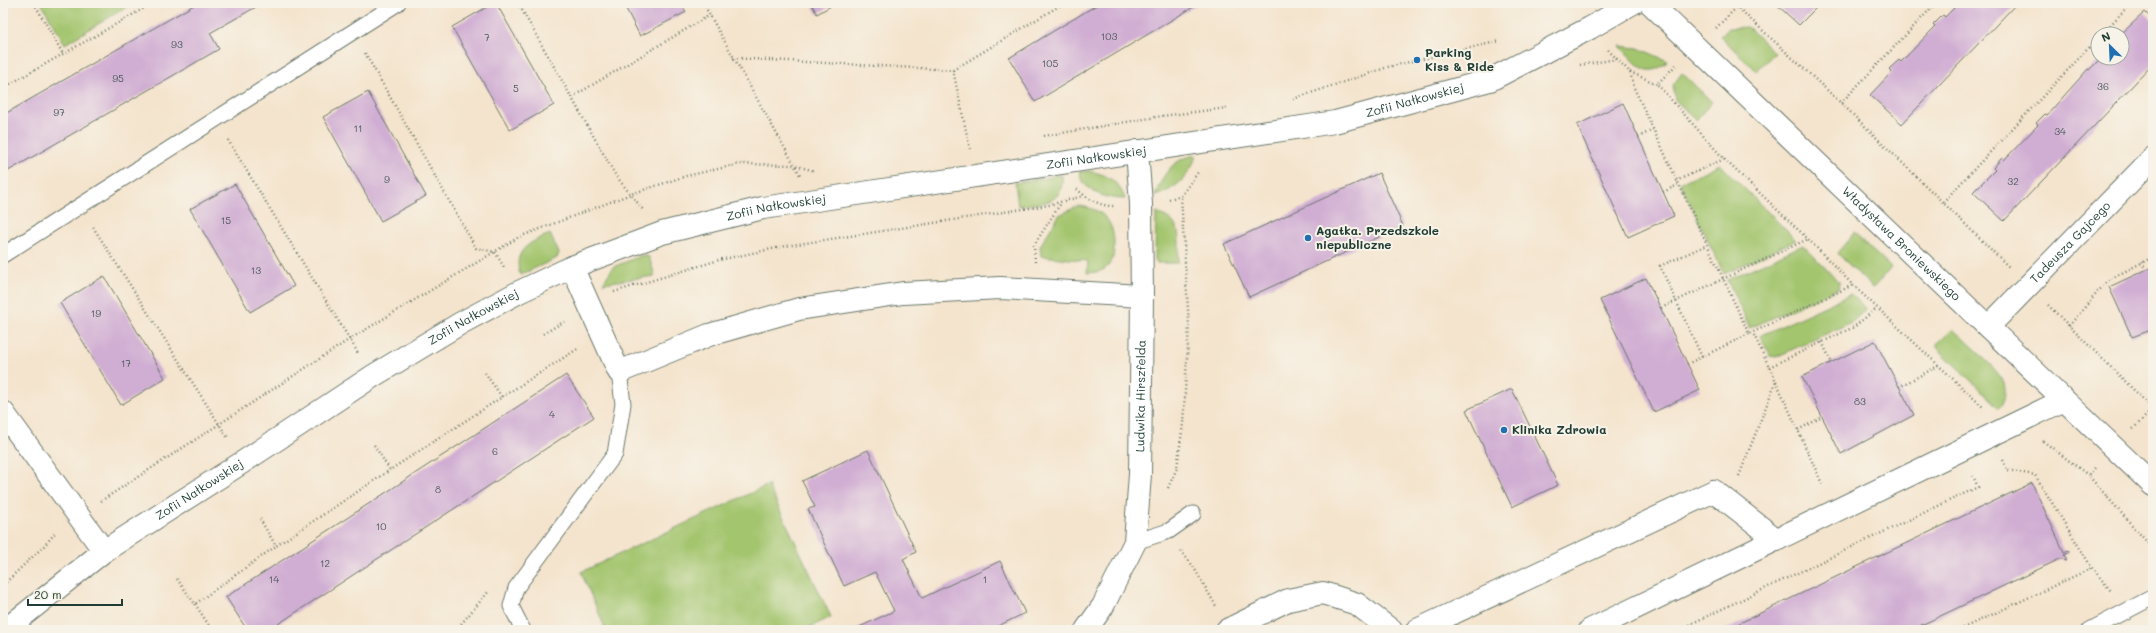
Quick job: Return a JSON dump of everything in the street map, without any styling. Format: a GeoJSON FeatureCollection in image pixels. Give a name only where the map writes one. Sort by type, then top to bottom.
{"type":"FeatureCollection","features":[{"type":"Feature","properties":{"kind":"street","name":"Zofii Nałkowskiej"},"geometry":{"type":"LineString","coordinates":[[5,630],[104,551],[373,376],[461,323],[519,292],[572,267],[662,233],[763,208],[808,200],[1335,122],[1490,80],[1590,28],[1632,3]]}},
{"type":"Feature","properties":{"kind":"street","name":"Władysława Broniewskiego"},"geometry":{"type":"LineString","coordinates":[[1650,3],[1695,48],[2153,485]]}},
{"type":"Feature","properties":{"kind":"street","name":"Ludwika Hirszfelda"},"geometry":{"type":"LineString","coordinates":[[1086,630],[1103,606],[1135,542],[1140,474],[1142,296],[1141,204],[1137,151]]}},
{"type":"Feature","properties":{"kind":"street","name":"Tadeusza Gajcego"},"geometry":{"type":"LineString","coordinates":[[1988,327],[2153,158]]}},
{"type":"Feature","properties":{"kind":"street"},"geometry":{"type":"LineString","coordinates":[[572,267],[618,372],[709,335],[799,309],[903,293],[1000,288],[1142,296]]}},
{"type":"Feature","properties":{"kind":"street"},"geometry":{"type":"LineString","coordinates":[[1590,630],[2005,430],[2064,400]]}},
{"type":"Feature","properties":{"kind":"street"},"geometry":{"type":"LineString","coordinates":[[3,412],[104,551]]}},
{"type":"Feature","properties":{"kind":"street"},"geometry":{"type":"LineString","coordinates":[[1417,630],[1714,491],[1777,540]]}},
{"type":"Feature","properties":{"kind":"street"},"geometry":{"type":"LineString","coordinates":[[1227,630],[1288,600],[1323,593],[1357,604],[1391,630]]}},
{"type":"Feature","properties":{"kind":"lane"},"geometry":{"type":"LineString","coordinates":[[3,255],[398,3]]}},
{"type":"Feature","properties":{"kind":"lane"},"geometry":{"type":"LineString","coordinates":[[523,630],[511,606],[516,588],[615,454],[623,404],[618,372]]}},
{"type":"Feature","properties":{"kind":"lane"},"geometry":{"type":"LineString","coordinates":[[1135,542],[1169,531],[1193,514]]}},
{"type":"Feature","properties":{"kind":"lane"},"geometry":{"type":"LineString","coordinates":[[2090,630],[2153,597]]}},
{"type":"Feature","properties":{"kind":"path"},"geometry":{"type":"LineString","coordinates":[[34,3],[63,54]]}},
{"type":"Feature","properties":{"kind":"path"},"geometry":{"type":"LineString","coordinates":[[3,88],[148,6],[149,3]]}},
{"type":"Feature","properties":{"kind":"path"},"geometry":{"type":"LineString","coordinates":[[518,3],[616,176],[662,233]]}},
{"type":"Feature","properties":{"kind":"path"},"geometry":{"type":"LineString","coordinates":[[703,3],[793,165]]}},
{"type":"Feature","properties":{"kind":"path"},"geometry":{"type":"LineString","coordinates":[[733,58],[953,70],[1064,3]]}},
{"type":"Feature","properties":{"kind":"path"},"geometry":{"type":"LineString","coordinates":[[1733,3],[1841,103],[1943,202],[2090,46]]}},
{"type":"Feature","properties":{"kind":"path"},"geometry":{"type":"LineString","coordinates":[[1841,103],[1936,3]]}},
{"type":"Feature","properties":{"kind":"path"},"geometry":{"type":"LineString","coordinates":[[2109,26],[2131,3]]}},
{"type":"Feature","properties":{"kind":"path"},"geometry":{"type":"LineString","coordinates":[[572,97],[710,15]]}},
{"type":"Feature","properties":{"kind":"path"},"geometry":{"type":"LineString","coordinates":[[1657,84],[1695,48]]}},
{"type":"Feature","properties":{"kind":"path"},"geometry":{"type":"LineString","coordinates":[[369,62],[476,248],[495,252],[519,292]]}},
{"type":"Feature","properties":{"kind":"path"},"geometry":{"type":"LineString","coordinates":[[953,70],[965,128]]}},
{"type":"Feature","properties":{"kind":"path"},"geometry":{"type":"LineString","coordinates":[[1630,72],[1657,84],[1724,159],[1808,238],[1853,285],[2005,430],[2017,439],[2044,441],[2088,475],[2153,549]]}},
{"type":"Feature","properties":{"kind":"path"},"geometry":{"type":"LineString","coordinates":[[1631,82],[1706,246],[1749,334]]}},
{"type":"Feature","properties":{"kind":"path"},"geometry":{"type":"LineString","coordinates":[[1638,136],[1653,130]]}},
{"type":"Feature","properties":{"kind":"path"},"geometry":{"type":"LineString","coordinates":[[227,139],[344,330]]}},
{"type":"Feature","properties":{"kind":"path"},"geometry":{"type":"LineString","coordinates":[[1663,192],[1677,183],[1724,159]]}},
{"type":"Feature","properties":{"kind":"path"},"geometry":{"type":"LineString","coordinates":[[587,301],[719,260],[786,246],[1062,202],[1083,196]]}},
{"type":"Feature","properties":{"kind":"path"},"geometry":{"type":"LineString","coordinates":[[1181,196],[1189,326],[1183,424],[1177,468],[1165,495],[1163,517],[1178,548],[1194,566],[1202,582]]}},
{"type":"Feature","properties":{"kind":"path"},"geometry":{"type":"LineString","coordinates":[[1034,290],[1034,245],[1062,202]]}},
{"type":"Feature","properties":{"kind":"path"},"geometry":{"type":"LineString","coordinates":[[95,230],[243,462]]}},
{"type":"Feature","properties":{"kind":"path"},"geometry":{"type":"LineString","coordinates":[[1661,308],[1808,238]]}},
{"type":"Feature","properties":{"kind":"path"},"geometry":{"type":"LineString","coordinates":[[1702,357],[1675,302],[1660,266],[1706,246]]}},
{"type":"Feature","properties":{"kind":"path"},"geometry":{"type":"LineString","coordinates":[[2069,326],[2108,280],[2153,256]]}},
{"type":"Feature","properties":{"kind":"path"},"geometry":{"type":"LineString","coordinates":[[2142,262],[2145,269]]}},
{"type":"Feature","properties":{"kind":"path"},"geometry":{"type":"LineString","coordinates":[[1688,364],[1853,285]]}},
{"type":"Feature","properties":{"kind":"path"},"geometry":{"type":"LineString","coordinates":[[1769,367],[1854,326],[1877,308]]}},
{"type":"Feature","properties":{"kind":"path"},"geometry":{"type":"LineString","coordinates":[[543,334],[571,317]]}},
{"type":"Feature","properties":{"kind":"path"},"geometry":{"type":"LineString","coordinates":[[1753,333],[1822,484]]}},
{"type":"Feature","properties":{"kind":"path"},"geometry":{"type":"LineString","coordinates":[[1822,342],[1832,363]]}},
{"type":"Feature","properties":{"kind":"path"},"geometry":{"type":"LineString","coordinates":[[195,604],[276,546],[390,470],[585,344]]}},
{"type":"Feature","properties":{"kind":"path"},"geometry":{"type":"LineString","coordinates":[[1899,387],[1938,366]]}},
{"type":"Feature","properties":{"kind":"path"},"geometry":{"type":"LineString","coordinates":[[485,373],[502,397]]}},
{"type":"Feature","properties":{"kind":"path"},"geometry":{"type":"LineString","coordinates":[[1748,454],[1776,381]]}},
{"type":"Feature","properties":{"kind":"path"},"geometry":{"type":"LineString","coordinates":[[1798,430],[1822,417]]}},
{"type":"Feature","properties":{"kind":"path"},"geometry":{"type":"LineString","coordinates":[[374,445],[390,470]]}},
{"type":"Feature","properties":{"kind":"path"},"geometry":{"type":"LineString","coordinates":[[2088,475],[2114,447]]}},
{"type":"Feature","properties":{"kind":"path"},"geometry":{"type":"LineString","coordinates":[[2003,463],[2007,470],[2035,475],[2092,568],[2111,591]]}},
{"type":"Feature","properties":{"kind":"path"},"geometry":{"type":"LineString","coordinates":[[1678,630],[1978,487],[1972,474],[1978,472]]}},
{"type":"Feature","properties":{"kind":"path"},"geometry":{"type":"LineString","coordinates":[[260,519],[276,546]]}},
{"type":"Feature","properties":{"kind":"path"},"geometry":{"type":"LineString","coordinates":[[1959,630],[2092,568]]}},
{"type":"Feature","properties":{"kind":"path"},"geometry":{"type":"LineString","coordinates":[[177,579],[212,630]]}},
{"type":"Feature","properties":{"kind":"path"},"geometry":{"type":"LineString","coordinates":[[456,630],[490,590]]}},
{"type":"Feature","properties":{"kind":"green space"},"geometry":{"type":"Polygon","coordinates":[[[41,3],[133,3],[65,44],[41,3]]]}},
{"type":"Feature","properties":{"kind":"green space"},"geometry":{"type":"Polygon","coordinates":[[[1748,27],[1775,53],[1756,71],[1720,36],[1729,28],[1748,27]]]}},
{"type":"Feature","properties":{"kind":"green space"},"geometry":{"type":"Polygon","coordinates":[[[1620,46],[1638,48],[1668,61],[1661,67],[1654,70],[1648,70],[1637,64],[1620,46]]]}},
{"type":"Feature","properties":{"kind":"green space"},"geometry":{"type":"Polygon","coordinates":[[[1682,73],[1712,102],[1696,120],[1675,100],[1673,85],[1682,73]]]}},
{"type":"Feature","properties":{"kind":"green space"},"geometry":{"type":"Polygon","coordinates":[[[1196,155],[1194,163],[1181,181],[1169,190],[1155,196],[1165,174],[1175,164],[1188,157],[1196,155]]]}},
{"type":"Feature","properties":{"kind":"green space"},"geometry":{"type":"Polygon","coordinates":[[[1720,164],[1796,240],[1724,274],[1680,183],[1720,164]]]}},
{"type":"Feature","properties":{"kind":"green space"},"geometry":{"type":"Polygon","coordinates":[[[1088,171],[1101,174],[1111,179],[1119,187],[1125,199],[1110,198],[1091,190],[1082,179],[1079,172],[1088,171]]]}},
{"type":"Feature","properties":{"kind":"green space"},"geometry":{"type":"Polygon","coordinates":[[[1062,175],[1062,185],[1059,192],[1050,201],[1018,206],[1015,183],[1062,175]]]}},
{"type":"Feature","properties":{"kind":"green space"},"geometry":{"type":"Polygon","coordinates":[[[1078,206],[1087,207],[1101,213],[1110,224],[1114,238],[1113,258],[1111,263],[1105,269],[1100,271],[1087,273],[1088,261],[1041,256],[1040,246],[1059,215],[1078,206]]]}},
{"type":"Feature","properties":{"kind":"green space"},"geometry":{"type":"Polygon","coordinates":[[[1156,213],[1165,216],[1176,226],[1179,239],[1178,263],[1157,263],[1155,259],[1156,213]]]}},
{"type":"Feature","properties":{"kind":"green space"},"geometry":{"type":"Polygon","coordinates":[[[1854,233],[1891,268],[1873,288],[1837,253],[1854,233]]]}},
{"type":"Feature","properties":{"kind":"green space"},"geometry":{"type":"Polygon","coordinates":[[[550,234],[559,253],[557,258],[520,275],[518,259],[524,248],[536,240],[550,234]]]}},
{"type":"Feature","properties":{"kind":"green space"},"geometry":{"type":"Polygon","coordinates":[[[1803,245],[1840,283],[1839,288],[1750,328],[1727,280],[1803,245]]]}},
{"type":"Feature","properties":{"kind":"green space"},"geometry":{"type":"Polygon","coordinates":[[[643,255],[649,257],[655,276],[603,283],[613,267],[643,255]]]}},
{"type":"Feature","properties":{"kind":"green space"},"geometry":{"type":"Polygon","coordinates":[[[1851,294],[1866,309],[1852,322],[1776,357],[1770,356],[1760,336],[1851,294]]]}},
{"type":"Feature","properties":{"kind":"green space"},"geometry":{"type":"Polygon","coordinates":[[[1953,329],[1987,362],[2003,381],[2005,395],[1999,408],[1935,346],[1953,329]]]}},
{"type":"Feature","properties":{"kind":"green space"},"geometry":{"type":"Polygon","coordinates":[[[768,485],[831,617],[804,630],[606,630],[581,572],[768,485]]]}},
{"type":"Feature","properties":{"kind":"building"},"geometry":{"type":"Polygon","coordinates":[[[193,3],[263,3],[210,33],[219,49],[3,174],[3,115],[194,5],[193,3]]]}},
{"type":"Feature","properties":{"kind":"building"},"geometry":{"type":"Polygon","coordinates":[[[496,3],[554,105],[510,130],[452,27],[496,3]]]}},
{"type":"Feature","properties":{"kind":"building"},"geometry":{"type":"Polygon","coordinates":[[[623,3],[681,3],[686,12],[640,36],[623,3]]]}},
{"type":"Feature","properties":{"kind":"building"},"geometry":{"type":"Polygon","coordinates":[[[811,3],[836,3],[817,14],[811,3]]]}},
{"type":"Feature","properties":{"kind":"building"},"geometry":{"type":"Polygon","coordinates":[[[1100,3],[1200,3],[1035,102],[1009,58],[1100,3]]]}},
{"type":"Feature","properties":{"kind":"building"},"geometry":{"type":"Polygon","coordinates":[[[1775,3],[1821,3],[1799,25],[1775,3]]]}},
{"type":"Feature","properties":{"kind":"building"},"geometry":{"type":"Polygon","coordinates":[[[1959,3],[2017,3],[1902,124],[1870,95],[1892,72],[1889,69],[1899,60],[1901,62],[1935,27],[1933,25],[1943,15],[1945,17],[1959,3]]]}},
{"type":"Feature","properties":{"kind":"building"},"geometry":{"type":"Polygon","coordinates":[[[2145,12],[2153,20],[2153,64],[2004,221],[1973,192],[1995,170],[1993,168],[2002,158],[2004,160],[2038,125],[2036,123],[2045,114],[2047,115],[2088,69],[2089,70],[2093,66],[2130,66],[2130,26],[2145,12]]]}},
{"type":"Feature","properties":{"kind":"building"},"geometry":{"type":"Polygon","coordinates":[[[368,92],[426,196],[381,221],[323,117],[368,92]]]}},
{"type":"Feature","properties":{"kind":"building"},"geometry":{"type":"Polygon","coordinates":[[[1623,103],[1674,216],[1628,237],[1577,125],[1623,103]]]}},
{"type":"Feature","properties":{"kind":"building","name":"Agatka. Przedszkole niepubliczne"},"geometry":{"type":"Polygon","coordinates":[[[1379,173],[1403,226],[1249,297],[1224,244],[1379,173]]]}},
{"type":"Feature","properties":{"kind":"building"},"geometry":{"type":"Polygon","coordinates":[[[235,184],[294,286],[250,312],[190,209],[235,184]]]}},
{"type":"Feature","properties":{"kind":"building"},"geometry":{"type":"Polygon","coordinates":[[[2152,267],[2153,333],[2151,330],[2132,337],[2109,287],[2152,267]]]}},
{"type":"Feature","properties":{"kind":"building"},"geometry":{"type":"Polygon","coordinates":[[[104,276],[165,378],[121,405],[60,303],[104,276]]]}},
{"type":"Feature","properties":{"kind":"building"},"geometry":{"type":"Polygon","coordinates":[[[1646,278],[1700,390],[1654,412],[1600,300],[1646,278]]]}},
{"type":"Feature","properties":{"kind":"building"},"geometry":{"type":"Polygon","coordinates":[[[1875,341],[1914,415],[1841,454],[1802,377],[1875,341]]]}},
{"type":"Feature","properties":{"kind":"building"},"geometry":{"type":"Polygon","coordinates":[[[566,375],[594,417],[269,630],[247,630],[226,597],[566,375]]]}},
{"type":"Feature","properties":{"kind":"building","name":"Klinika Zdrowia"},"geometry":{"type":"Polygon","coordinates":[[[1512,389],[1558,485],[1512,507],[1466,410],[1512,389]]]}},
{"type":"Feature","properties":{"kind":"building"},"geometry":{"type":"Polygon","coordinates":[[[868,450],[916,552],[903,559],[922,598],[1000,561],[1025,613],[990,630],[853,630],[894,611],[875,572],[844,586],[808,509],[815,507],[802,481],[868,450]]]}},
{"type":"Feature","properties":{"kind":"building"},"geometry":{"type":"Polygon","coordinates":[[[2032,483],[2064,552],[2068,550],[2069,552],[2064,555],[2067,560],[2065,561],[2062,558],[1911,630],[1725,630],[2032,483]]]}},
{"type":"Feature","properties":{"kind":"place","name":"Parking Kiss & Ride"},"geometry":{"type":"Point","coordinates":[1417,60]}},
{"type":"Feature","properties":{"kind":"place","name":"Agatka. Przedszkole niepubliczne"},"geometry":{"type":"Point","coordinates":[1308,238]}},
{"type":"Feature","properties":{"kind":"place","name":"Klinika Zdrowia"},"geometry":{"type":"Point","coordinates":[1504,430]}}]}
